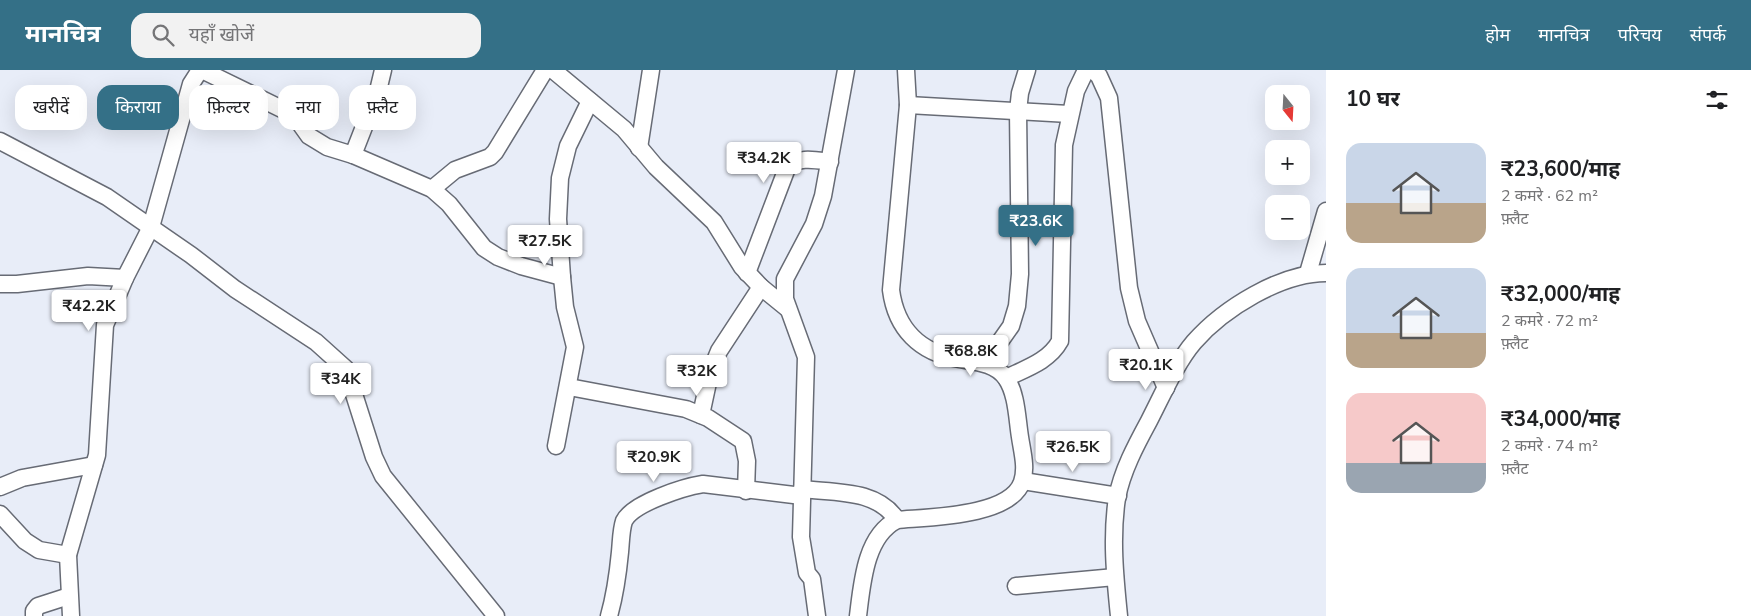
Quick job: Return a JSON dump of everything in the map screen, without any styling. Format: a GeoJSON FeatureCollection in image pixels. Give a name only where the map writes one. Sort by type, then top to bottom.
{"type":"FeatureCollection","features":[{"type":"Feature","properties":{"kind":"street"},"geometry":{"type":"LineString","coordinates":[[71,616],[68,555],[97,455],[105,325],[124,278],[151,227],[191,84],[201,70],[274,104],[294,116],[309,136],[327,147],[353,155],[432,189],[449,204],[484,248],[498,257],[521,266],[562,277]]}},
{"type":"Feature","properties":{"kind":"street"},"geometry":{"type":"LineString","coordinates":[[353,155],[378,91],[383,70]]}},
{"type":"Feature","properties":{"kind":"street"},"geometry":{"type":"LineString","coordinates":[[432,189],[455,170],[490,156],[495,152],[544,70]]}},
{"type":"Feature","properties":{"kind":"street"},"geometry":{"type":"LineString","coordinates":[[553,70],[624,129],[656,167],[714,222],[747,273],[788,309]]}},
{"type":"Feature","properties":{"kind":"street"},"geometry":{"type":"LineString","coordinates":[[639,148],[651,70]]}},
{"type":"Feature","properties":{"kind":"street"},"geometry":{"type":"LineString","coordinates":[[816,616],[812,579],[807,573],[801,537],[806,357],[785,299],[785,279],[814,224],[823,196],[846,70]]}},
{"type":"Feature","properties":{"kind":"street"},"geometry":{"type":"LineString","coordinates":[[858,616],[870,556],[879,534],[886,525],[897,520],[970,512],[993,506],[1007,499],[1019,488],[1023,481],[1024,461],[1016,408],[1006,378],[985,362],[956,359],[928,350],[908,335],[893,308],[891,290],[908,105],[906,70]]}},
{"type":"Feature","properties":{"kind":"street"},"geometry":{"type":"LineString","coordinates":[[985,362],[1012,326],[1017,306],[1020,274],[1018,112],[1020,93],[1027,70]]}},
{"type":"Feature","properties":{"kind":"street"},"geometry":{"type":"LineString","coordinates":[[1006,378],[1043,360],[1054,352],[1060,340],[1064,144],[1069,114],[1076,91],[1086,70]]}},
{"type":"Feature","properties":{"kind":"street"},"geometry":{"type":"LineString","coordinates":[[1093,70],[1099,76],[1109,98],[1129,288],[1137,321],[1166,388]]}},
{"type":"Feature","properties":{"kind":"street"},"geometry":{"type":"LineString","coordinates":[[556,446],[569,387],[575,347],[565,307],[562,277],[558,219],[560,178],[568,146],[590,101]]}},
{"type":"Feature","properties":{"kind":"street"},"geometry":{"type":"LineString","coordinates":[[908,105],[1069,114]]}},
{"type":"Feature","properties":{"kind":"street"},"geometry":{"type":"LineString","coordinates":[[0,140],[107,197],[235,289],[316,342],[346,369],[374,457],[383,476],[496,616]]}},
{"type":"Feature","properties":{"kind":"street"},"geometry":{"type":"LineString","coordinates":[[747,273],[787,168],[791,163],[803,160],[830,162]]}},
{"type":"Feature","properties":{"kind":"street"},"geometry":{"type":"LineString","coordinates":[[1308,273],[1326,211]]}},
{"type":"Feature","properties":{"kind":"street"},"geometry":{"type":"LineString","coordinates":[[1119,616],[1115,577],[1114,526],[1118,496],[1132,453],[1166,388],[1194,343],[1218,319],[1270,286],[1308,273],[1326,273]]}},
{"type":"Feature","properties":{"kind":"street"},"geometry":{"type":"LineString","coordinates":[[0,284],[17,284],[88,276],[124,278]]}},
{"type":"Feature","properties":{"kind":"street"},"geometry":{"type":"LineString","coordinates":[[701,415],[710,373],[719,351],[761,287]]}},
{"type":"Feature","properties":{"kind":"street"},"geometry":{"type":"LineString","coordinates":[[569,387],[686,409],[701,415],[743,441],[747,461],[746,491]]}},
{"type":"Feature","properties":{"kind":"street"},"geometry":{"type":"LineString","coordinates":[[0,487],[22,478],[94,465]]}},
{"type":"Feature","properties":{"kind":"street"},"geometry":{"type":"LineString","coordinates":[[1023,481],[1118,496]]}},
{"type":"Feature","properties":{"kind":"street"},"geometry":{"type":"LineString","coordinates":[[609,616],[617,579],[625,520],[637,508],[688,486],[703,484],[746,491],[870,497],[890,510],[897,520]]}},
{"type":"Feature","properties":{"kind":"street"},"geometry":{"type":"LineString","coordinates":[[0,514],[25,541],[39,550],[68,555]]}},
{"type":"Feature","properties":{"kind":"street"},"geometry":{"type":"LineString","coordinates":[[1016,586],[1115,577]]}},
{"type":"Feature","properties":{"kind":"street"},"geometry":{"type":"LineString","coordinates":[[34,616],[34,611],[38,606],[70,596]]}}]}
